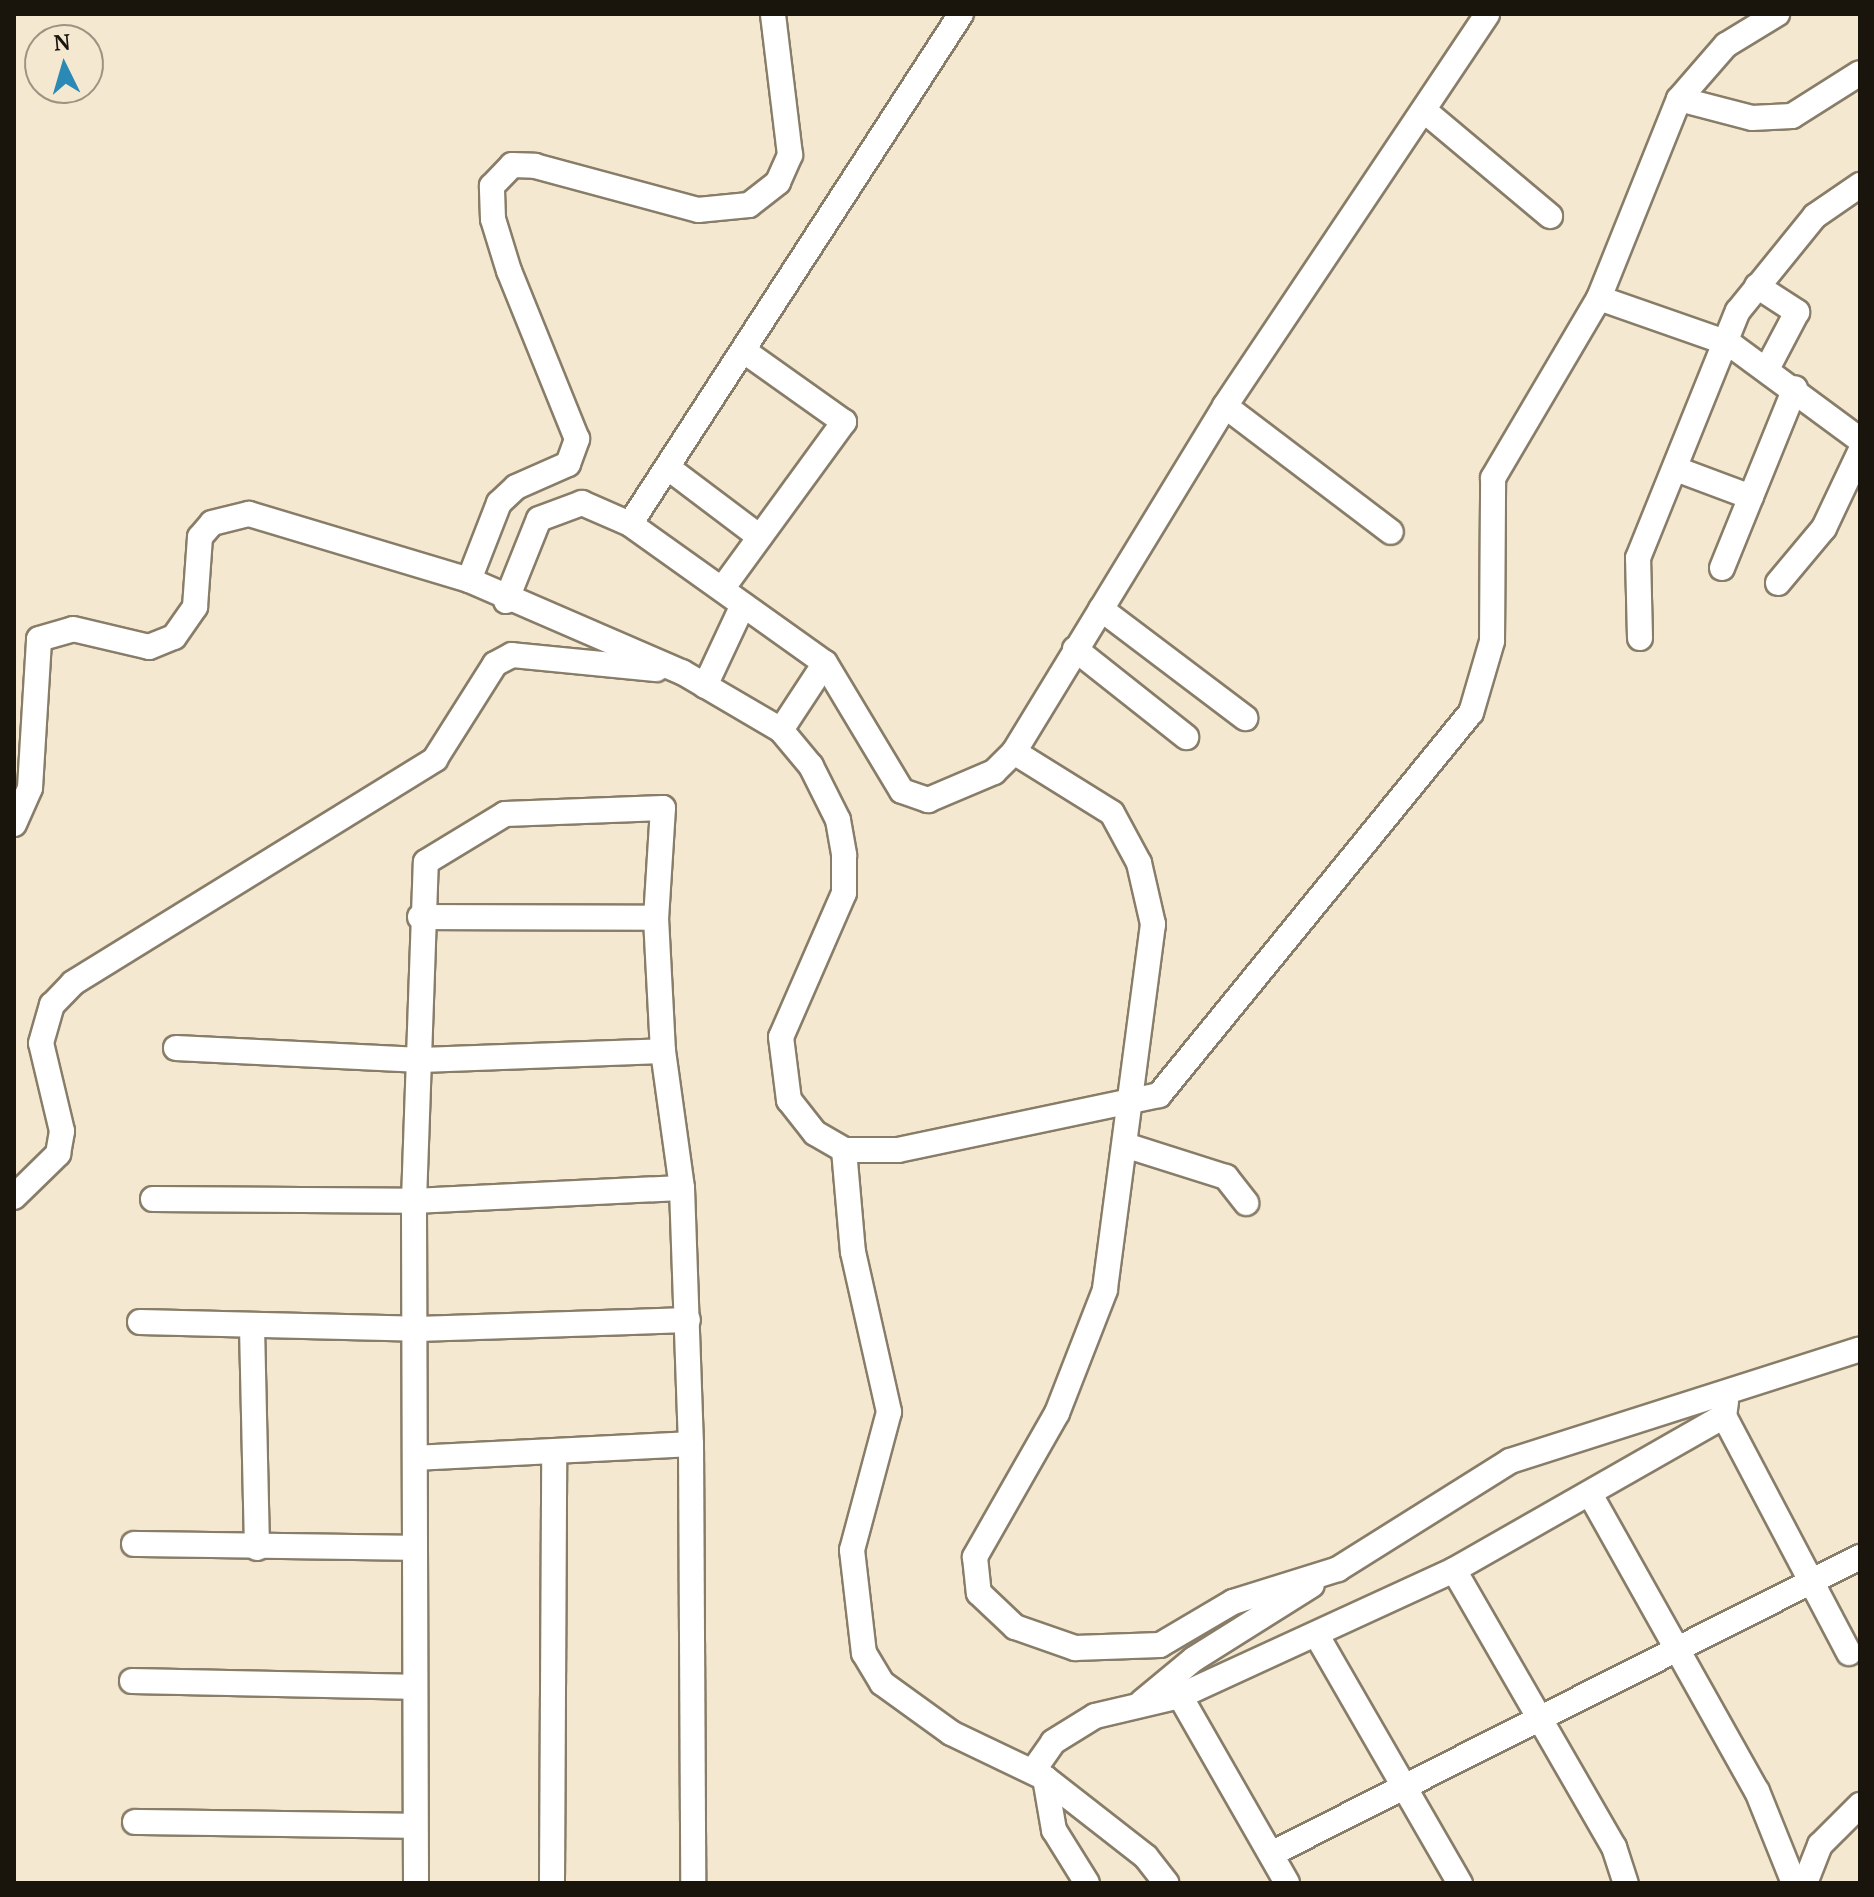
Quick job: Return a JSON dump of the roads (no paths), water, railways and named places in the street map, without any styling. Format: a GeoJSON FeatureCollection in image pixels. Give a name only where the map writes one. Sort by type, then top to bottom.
{"type":"FeatureCollection","features":[{"type":"Feature","properties":{"kind":"street"},"geometry":{"type":"LineString","coordinates":[[469,580],[499,503],[516,487],[568,464],[577,439],[509,271],[493,219],[492,186],[512,165],[535,166],[698,210],[749,205],[778,182],[790,155],[773,14]]}},
{"type":"Feature","properties":{"kind":"street"},"geometry":{"type":"LineString","coordinates":[[630,524],[671,470],[961,14]]}},
{"type":"Feature","properties":{"kind":"street"},"geometry":{"type":"LineString","coordinates":[[506,601],[525,547],[546,514],[582,503],[630,524],[825,663],[913,797],[964,788],[1014,752],[1225,406],[1426,112],[1487,14]]}},
{"type":"Feature","properties":{"kind":"street"},"geometry":{"type":"LineString","coordinates":[[14,824],[30,788],[39,639],[73,629],[149,647],[174,637],[191,620],[194,562],[212,523],[249,514],[469,580],[506,601],[570,624],[682,672],[781,730],[824,793],[844,855],[844,893],[781,1037],[779,1065],[789,1100],[815,1133],[844,1150],[898,1150],[1134,1103],[1181,1076],[1219,1019],[1471,713],[1486,681],[1492,641],[1493,478],[1599,298],[1679,99],[1726,45],[1777,14]]}},
{"type":"Feature","properties":{"kind":"street"},"geometry":{"type":"LineString","coordinates":[[1679,99],[1752,118],[1792,116],[1860,73]]}},
{"type":"Feature","properties":{"kind":"street"},"geometry":{"type":"LineString","coordinates":[[1426,112],[1550,216]]}},
{"type":"Feature","properties":{"kind":"street"},"geometry":{"type":"LineString","coordinates":[[1640,638],[1638,558],[1730,344],[1738,311],[1815,216],[1860,185]]}},
{"type":"Feature","properties":{"kind":"street"},"geometry":{"type":"LineString","coordinates":[[1757,286],[1797,312],[1767,369]]}},
{"type":"Feature","properties":{"kind":"street"},"geometry":{"type":"LineString","coordinates":[[1599,298],[1730,344],[1795,388],[1860,440]]}},
{"type":"Feature","properties":{"kind":"street"},"geometry":{"type":"LineString","coordinates":[[722,589],[844,422],[744,351]]}},
{"type":"Feature","properties":{"kind":"street"},"geometry":{"type":"LineString","coordinates":[[1722,568],[1795,388]]}},
{"type":"Feature","properties":{"kind":"street"},"geometry":{"type":"LineString","coordinates":[[1225,406],[1391,532]]}},
{"type":"Feature","properties":{"kind":"street"},"geometry":{"type":"LineString","coordinates":[[1778,583],[1824,528],[1860,452]]}},
{"type":"Feature","properties":{"kind":"street"},"geometry":{"type":"LineString","coordinates":[[1676,469],[1751,497]]}},
{"type":"Feature","properties":{"kind":"street"},"geometry":{"type":"LineString","coordinates":[[671,470],[760,537]]}},
{"type":"Feature","properties":{"kind":"street"},"geometry":{"type":"LineString","coordinates":[[705,686],[743,605]]}},
{"type":"Feature","properties":{"kind":"street"},"geometry":{"type":"LineString","coordinates":[[1101,609],[1245,718]]}},
{"type":"Feature","properties":{"kind":"street"},"geometry":{"type":"LineString","coordinates":[[557,658],[570,624]]}},
{"type":"Feature","properties":{"kind":"street"},"geometry":{"type":"LineString","coordinates":[[1075,649],[1186,737]]}},
{"type":"Feature","properties":{"kind":"street"},"geometry":{"type":"LineString","coordinates":[[14,1197],[58,1154],[62,1131],[41,1043],[52,1005],[73,983],[435,759],[495,664],[512,655],[682,672]]}},
{"type":"Feature","properties":{"kind":"street"},"geometry":{"type":"LineString","coordinates":[[781,730],[825,663]]}},
{"type":"Feature","properties":{"kind":"street"},"geometry":{"type":"LineString","coordinates":[[1014,752],[1112,813],[1139,863],[1153,924],[1128,1146],[1093,1331],[1057,1413],[975,1557],[979,1593],[1015,1627],[1109,1651],[1160,1645],[1233,1602],[1338,1569]]}},
{"type":"Feature","properties":{"kind":"street"},"geometry":{"type":"LineString","coordinates":[[416,1883],[410,1687],[416,1458],[414,1201],[421,1060],[420,917],[426,862],[505,814],[663,808],[656,918],[663,1051],[682,1188],[688,1320],[693,1883]]}},
{"type":"Feature","properties":{"kind":"street"},"geometry":{"type":"LineString","coordinates":[[420,917],[656,918]]}},
{"type":"Feature","properties":{"kind":"street"},"geometry":{"type":"LineString","coordinates":[[176,1048],[421,1060],[663,1051]]}},
{"type":"Feature","properties":{"kind":"street"},"geometry":{"type":"LineString","coordinates":[[1128,1146],[1226,1177],[1246,1203]]}},
{"type":"Feature","properties":{"kind":"street"},"geometry":{"type":"LineString","coordinates":[[844,1150],[853,1252],[889,1412],[852,1550],[864,1653],[882,1683],[951,1733],[1039,1774],[1146,1857],[1166,1883]]}},
{"type":"Feature","properties":{"kind":"street"},"geometry":{"type":"LineString","coordinates":[[153,1199],[414,1201],[682,1188]]}},
{"type":"Feature","properties":{"kind":"street"},"geometry":{"type":"LineString","coordinates":[[140,1322],[417,1329],[688,1320]]}},
{"type":"Feature","properties":{"kind":"street"},"geometry":{"type":"LineString","coordinates":[[252,1327],[257,1548]]}},
{"type":"Feature","properties":{"kind":"street"},"geometry":{"type":"LineString","coordinates":[[1140,1703],[1206,1650],[1510,1461],[1860,1349]]}},
{"type":"Feature","properties":{"kind":"street"},"geometry":{"type":"LineString","coordinates":[[1728,1389],[1724,1416],[1849,1653]]}},
{"type":"Feature","properties":{"kind":"street"},"geometry":{"type":"LineString","coordinates":[[1087,1883],[1054,1830],[1039,1774],[1053,1742],[1095,1716],[1180,1696],[1454,1570],[1724,1416]]}},
{"type":"Feature","properties":{"kind":"street"},"geometry":{"type":"LineString","coordinates":[[416,1458],[691,1444]]}},
{"type":"Feature","properties":{"kind":"street"},"geometry":{"type":"LineString","coordinates":[[552,1883],[554,1453]]}},
{"type":"Feature","properties":{"kind":"street"},"geometry":{"type":"LineString","coordinates":[[1590,1494],[1757,1791],[1794,1883]]}},
{"type":"Feature","properties":{"kind":"street"},"geometry":{"type":"LineString","coordinates":[[134,1544],[413,1548]]}},
{"type":"Feature","properties":{"kind":"street"},"geometry":{"type":"LineString","coordinates":[[1271,1854],[1860,1557]]}},
{"type":"Feature","properties":{"kind":"street"},"geometry":{"type":"LineString","coordinates":[[1454,1570],[1614,1847],[1626,1883]]}},
{"type":"Feature","properties":{"kind":"street"},"geometry":{"type":"LineString","coordinates":[[1316,1634],[1460,1883]]}},
{"type":"Feature","properties":{"kind":"street"},"geometry":{"type":"LineString","coordinates":[[132,1681],[410,1687]]}},
{"type":"Feature","properties":{"kind":"street"},"geometry":{"type":"LineString","coordinates":[[1180,1696],[1287,1883]]}},
{"type":"Feature","properties":{"kind":"street"},"geometry":{"type":"LineString","coordinates":[[1805,1883],[1820,1845],[1860,1805]]}},
{"type":"Feature","properties":{"kind":"street"},"geometry":{"type":"LineString","coordinates":[[135,1822],[414,1826]]}}]}
